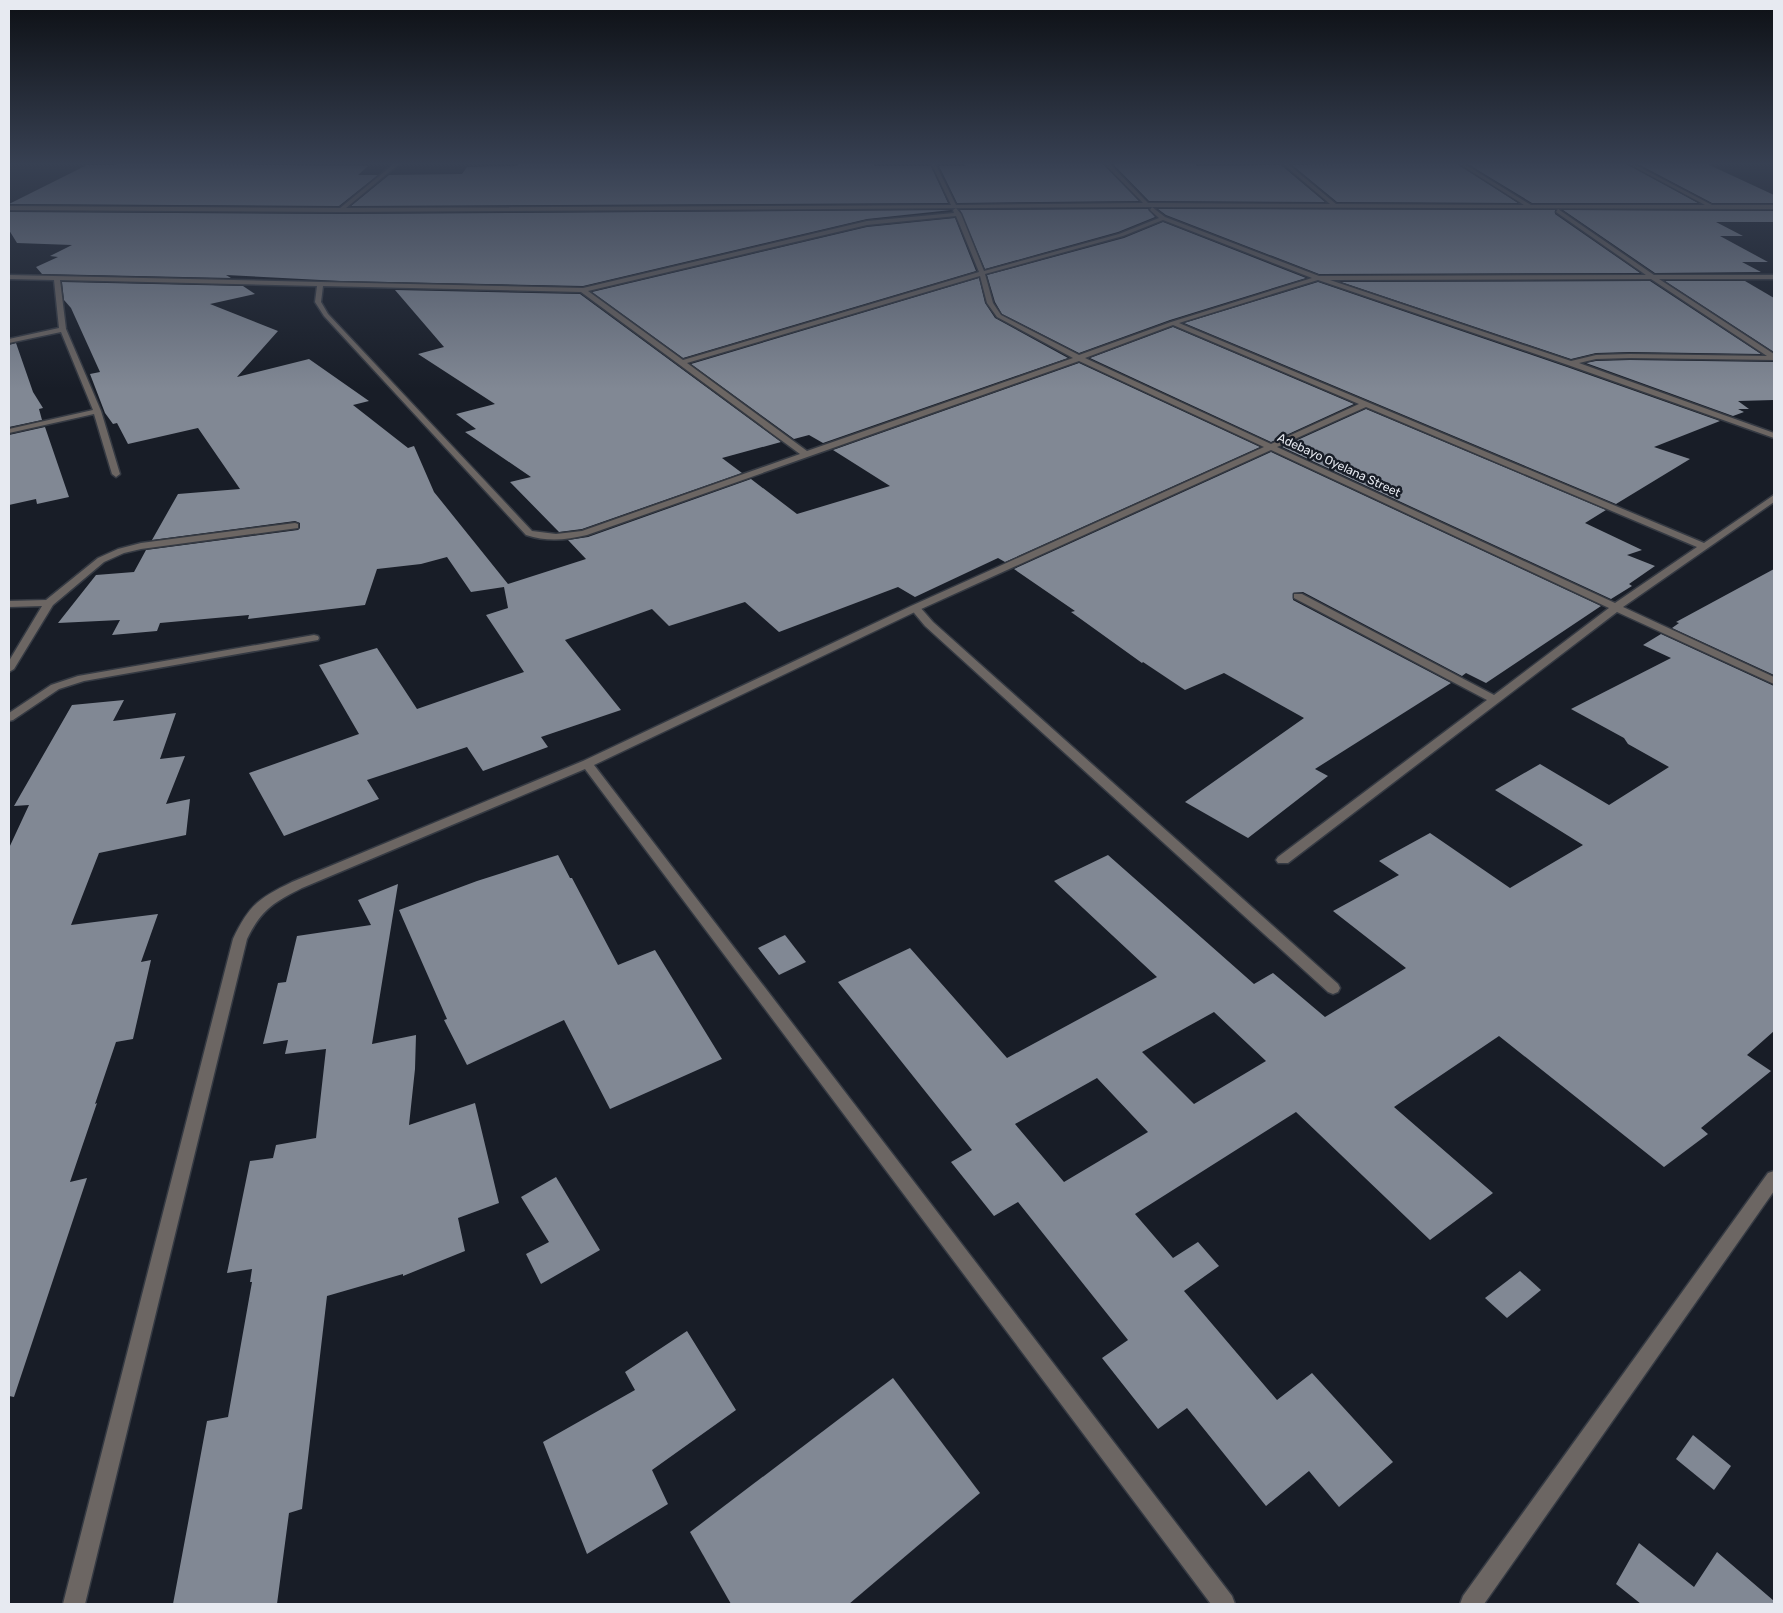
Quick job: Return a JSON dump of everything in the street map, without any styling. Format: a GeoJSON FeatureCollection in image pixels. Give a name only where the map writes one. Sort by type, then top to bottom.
{"type":"FeatureCollection","features":[{"type":"Feature","properties":{"kind":"street"},"geometry":{"type":"LineString","coordinates":[[9,277],[320,286],[583,290],[806,238]]}},
{"type":"Feature","properties":{"kind":"street","name":"Adebayo Oyelana Street"},"geometry":{"type":"LineString","coordinates":[[968,238],[982,273],[990,303],[999,316],[1079,358],[1774,681]]}},
{"type":"Feature","properties":{"kind":"street"},"geometry":{"type":"LineString","coordinates":[[680,363],[982,273],[1109,238]]}},
{"type":"Feature","properties":{"kind":"street"},"geometry":{"type":"LineString","coordinates":[[1215,238],[1318,278],[1571,363],[1774,436]]}},
{"type":"Feature","properties":{"kind":"street"},"geometry":{"type":"LineString","coordinates":[[1597,238],[1774,357]]}},
{"type":"Feature","properties":{"kind":"street"},"geometry":{"type":"LineString","coordinates":[[320,286],[317,297],[319,306],[326,315],[529,533],[542,537],[563,537],[584,533],[1173,323],[1318,278],[1774,277]]}},
{"type":"Feature","properties":{"kind":"street"},"geometry":{"type":"LineString","coordinates":[[57,278],[63,329],[97,411],[116,474]]}},
{"type":"Feature","properties":{"kind":"street"},"geometry":{"type":"LineString","coordinates":[[583,290],[806,454]]}},
{"type":"Feature","properties":{"kind":"street"},"geometry":{"type":"LineString","coordinates":[[1173,323],[1706,546]]}},
{"type":"Feature","properties":{"kind":"street"},"geometry":{"type":"LineString","coordinates":[[9,341],[63,329]]}},
{"type":"Feature","properties":{"kind":"street"},"geometry":{"type":"LineString","coordinates":[[1571,363],[1596,357],[1774,357]]}},
{"type":"Feature","properties":{"kind":"street"},"geometry":{"type":"LineString","coordinates":[[74,1604],[240,939],[251,916],[266,901],[297,885],[587,764],[915,608],[1366,404]]}},
{"type":"Feature","properties":{"kind":"street"},"geometry":{"type":"LineString","coordinates":[[9,431],[97,411]]}},
{"type":"Feature","properties":{"kind":"street"},"geometry":{"type":"LineString","coordinates":[[1283,860],[1618,607],[1774,498]]}},
{"type":"Feature","properties":{"kind":"street"},"geometry":{"type":"LineString","coordinates":[[9,669],[49,604],[102,560],[121,551],[141,546],[295,526]]}},
{"type":"Feature","properties":{"kind":"street"},"geometry":{"type":"LineString","coordinates":[[1298,596],[1496,700]]}},
{"type":"Feature","properties":{"kind":"street"},"geometry":{"type":"LineString","coordinates":[[9,604],[49,604]]}},
{"type":"Feature","properties":{"kind":"street"},"geometry":{"type":"LineString","coordinates":[[915,608],[936,630],[1333,988]]}},
{"type":"Feature","properties":{"kind":"street"},"geometry":{"type":"LineString","coordinates":[[9,718],[55,687],[82,678],[314,638]]}},
{"type":"Feature","properties":{"kind":"street"},"geometry":{"type":"LineString","coordinates":[[587,764],[1224,1604]]}},
{"type":"Feature","properties":{"kind":"street"},"geometry":{"type":"LineString","coordinates":[[1470,1604],[1774,1178]]}},
{"type":"Feature","properties":{"kind":"building"},"geometry":{"type":"Polygon","coordinates":[[[14,238],[785,238],[583,286],[340,281],[226,275],[231,278],[42,274],[36,267],[58,257],[50,256],[72,245],[17,243],[14,238]]]}},
{"type":"Feature","properties":{"kind":"building"},"geometry":{"type":"Polygon","coordinates":[[[819,238],[963,238],[976,271],[683,358],[592,292],[819,238]]]}},
{"type":"Feature","properties":{"kind":"building"},"geometry":{"type":"Polygon","coordinates":[[[972,238],[1095,238],[985,269],[972,238]]]}},
{"type":"Feature","properties":{"kind":"building"},"geometry":{"type":"Polygon","coordinates":[[[1123,238],[1205,238],[1306,278],[1170,320],[1079,353],[1002,314],[995,302],[987,275],[1123,238]]]}},
{"type":"Feature","properties":{"kind":"building"},"geometry":{"type":"Polygon","coordinates":[[[1226,238],[1590,238],[1640,273],[1319,274],[1226,238]]]}},
{"type":"Feature","properties":{"kind":"building"},"geometry":{"type":"Polygon","coordinates":[[[1604,238],[1724,238],[1768,262],[1742,262],[1761,272],[1655,273],[1604,238]]]}},
{"type":"Feature","properties":{"kind":"building"},"geometry":{"type":"Polygon","coordinates":[[[979,278],[985,303],[995,318],[1068,358],[823,443],[809,435],[794,439],[691,364],[979,278]]]}},
{"type":"Feature","properties":{"kind":"building"},"geometry":{"type":"Polygon","coordinates":[[[1650,281],[1761,354],[1630,352],[1596,353],[1571,359],[1341,282],[1650,281]]]}},
{"type":"Feature","properties":{"kind":"building"},"geometry":{"type":"Polygon","coordinates":[[[1665,281],[1745,281],[1774,298],[1774,352],[1665,281]]]}},
{"type":"Feature","properties":{"kind":"building"},"geometry":{"type":"Polygon","coordinates":[[[62,282],[243,286],[255,294],[210,304],[278,331],[237,377],[309,359],[369,401],[353,405],[408,448],[414,446],[434,492],[508,584],[586,559],[568,540],[588,537],[751,479],[797,514],[890,486],[833,450],[1079,363],[1260,447],[1005,562],[998,558],[915,597],[898,587],[779,632],[745,602],[669,626],[652,609],[565,640],[621,710],[541,737],[548,747],[483,771],[467,747],[367,780],[379,799],[284,836],[249,773],[359,734],[319,665],[377,648],[417,709],[524,672],[486,615],[508,608],[504,587],[471,592],[447,557],[421,564],[377,569],[365,605],[248,619],[249,615],[160,623],[157,631],[112,635],[120,620],[58,623],[96,575],[134,572],[146,550],[298,530],[300,528],[300,523],[295,521],[152,540],[178,494],[240,489],[198,428],[128,444],[117,423],[113,424],[105,413],[90,374],[100,372],[71,308],[64,300],[62,282]]]}},
{"type":"Feature","properties":{"kind":"building"},"geometry":{"type":"Polygon","coordinates":[[[1318,282],[1720,421],[1654,447],[1690,459],[1616,504],[1184,323],[1318,282]]]}},
{"type":"Feature","properties":{"kind":"building"},"geometry":{"type":"Polygon","coordinates":[[[395,290],[580,294],[781,442],[722,458],[742,473],[582,529],[559,532],[510,482],[531,477],[465,432],[476,429],[456,414],[495,404],[418,354],[444,347],[395,290]]]}},
{"type":"Feature","properties":{"kind":"building"},"geometry":{"type":"Polygon","coordinates":[[[1173,327],[1354,404],[1271,442],[1090,358],[1173,327]]]}},
{"type":"Feature","properties":{"kind":"building"},"geometry":{"type":"Polygon","coordinates":[[[16,343],[33,392],[43,408],[39,409],[42,420],[9,427],[9,345],[16,343]]]}},
{"type":"Feature","properties":{"kind":"building"},"geometry":{"type":"Polygon","coordinates":[[[1630,360],[1774,362],[1774,400],[1738,401],[1749,409],[1738,409],[1744,412],[1733,416],[1586,363],[1630,360]]]}},
{"type":"Feature","properties":{"kind":"building"},"geometry":{"type":"Polygon","coordinates":[[[1366,409],[1606,510],[1585,523],[1642,550],[1627,555],[1655,566],[1629,584],[1632,586],[1611,599],[1282,447],[1366,409]]]}},
{"type":"Feature","properties":{"kind":"building"},"geometry":{"type":"Polygon","coordinates":[[[45,427],[69,497],[37,504],[36,499],[9,505],[9,435],[45,427]]]}},
{"type":"Feature","properties":{"kind":"building"},"geometry":{"type":"Polygon","coordinates":[[[1271,452],[1601,606],[1486,683],[1466,673],[1462,676],[1303,592],[1293,593],[1293,600],[1451,683],[1315,769],[1328,776],[1248,838],[1185,802],[1304,718],[1224,673],[1185,690],[1142,663],[1071,612],[1075,611],[1014,569],[1271,452]]]}},
{"type":"Feature","properties":{"kind":"building"},"geometry":{"type":"Polygon","coordinates":[[[1774,569],[1774,675],[1672,628],[1679,623],[1676,622],[1774,569]]]}},
{"type":"Feature","properties":{"kind":"building"},"geometry":{"type":"Polygon","coordinates":[[[1661,634],[1774,686],[1774,1031],[1747,1055],[1771,1071],[1701,1128],[1708,1134],[1664,1167],[1499,1036],[1394,1107],[1493,1193],[1430,1240],[1296,1112],[1135,1214],[1173,1258],[1198,1242],[1219,1266],[1184,1291],[1277,1400],[1312,1373],[1393,1462],[1339,1507],[1309,1471],[1266,1506],[1187,1408],[1158,1429],[1102,1358],[1128,1340],[1018,1202],[994,1216],[951,1162],[972,1150],[838,982],[910,948],[1007,1058],[1157,977],[1054,881],[1108,855],[1254,984],[1273,973],[1325,1017],[1406,968],[1333,911],[1399,875],[1379,861],[1430,833],[1510,888],[1583,845],[1495,790],[1540,764],[1609,805],[1669,767],[1628,744],[1624,738],[1571,709],[1671,658],[1643,645],[1661,634]],[[1214,1012],[1142,1052],[1194,1104],[1266,1061],[1214,1012]],[[1097,1078],[1015,1124],[1064,1182],[1148,1132],[1097,1078]]]}},
{"type":"Feature","properties":{"kind":"building"},"geometry":{"type":"Polygon","coordinates":[[[124,700],[113,721],[176,713],[160,759],[185,756],[166,804],[190,799],[186,835],[99,853],[71,925],[158,914],[141,962],[151,960],[133,1039],[116,1042],[95,1104],[97,1103],[70,1182],[87,1178],[14,1397],[9,1396],[9,848],[29,805],[14,806],[72,705],[124,700]]]}},
{"type":"Feature","properties":{"kind":"building"},"geometry":{"type":"Polygon","coordinates":[[[558,855],[618,965],[655,950],[722,1059],[610,1109],[564,1020],[467,1065],[444,1020],[447,1019],[399,910],[477,881],[558,855]]]}},
{"type":"Feature","properties":{"kind":"building"},"geometry":{"type":"Polygon","coordinates":[[[398,884],[372,1044],[416,1035],[415,1069],[409,1125],[475,1103],[499,1203],[458,1218],[465,1251],[403,1276],[403,1274],[327,1296],[302,1509],[289,1513],[277,1604],[173,1604],[207,1421],[228,1417],[252,1282],[250,1282],[252,1269],[227,1273],[250,1161],[273,1158],[276,1145],[316,1138],[326,1049],[285,1054],[288,1040],[263,1044],[278,983],[286,982],[297,936],[371,925],[358,900],[398,884]]]}},
{"type":"Feature","properties":{"kind":"building"},"geometry":{"type":"Polygon","coordinates":[[[785,935],[806,962],[779,975],[758,948],[785,935]]]}},
{"type":"Feature","properties":{"kind":"building"},"geometry":{"type":"Polygon","coordinates":[[[556,1177],[600,1250],[541,1284],[526,1254],[549,1242],[521,1197],[556,1177]]]}},
{"type":"Feature","properties":{"kind":"building"},"geometry":{"type":"Polygon","coordinates":[[[1520,1271],[1541,1290],[1507,1318],[1485,1298],[1520,1271]]]}},
{"type":"Feature","properties":{"kind":"building"},"geometry":{"type":"Polygon","coordinates":[[[687,1331],[736,1410],[652,1470],[668,1504],[587,1554],[543,1442],[635,1390],[625,1372],[687,1331]]]}},
{"type":"Feature","properties":{"kind":"building"},"geometry":{"type":"Polygon","coordinates":[[[893,1378],[980,1493],[849,1604],[731,1604],[690,1532],[893,1378]]]}},
{"type":"Feature","properties":{"kind":"building"},"geometry":{"type":"Polygon","coordinates":[[[1693,1435],[1731,1466],[1714,1490],[1676,1459],[1693,1435]]]}},
{"type":"Feature","properties":{"kind":"building"},"geometry":{"type":"Polygon","coordinates":[[[1639,1543],[1694,1587],[1717,1552],[1774,1601],[1774,1604],[1641,1604],[1616,1584],[1639,1543]]]}}]}
